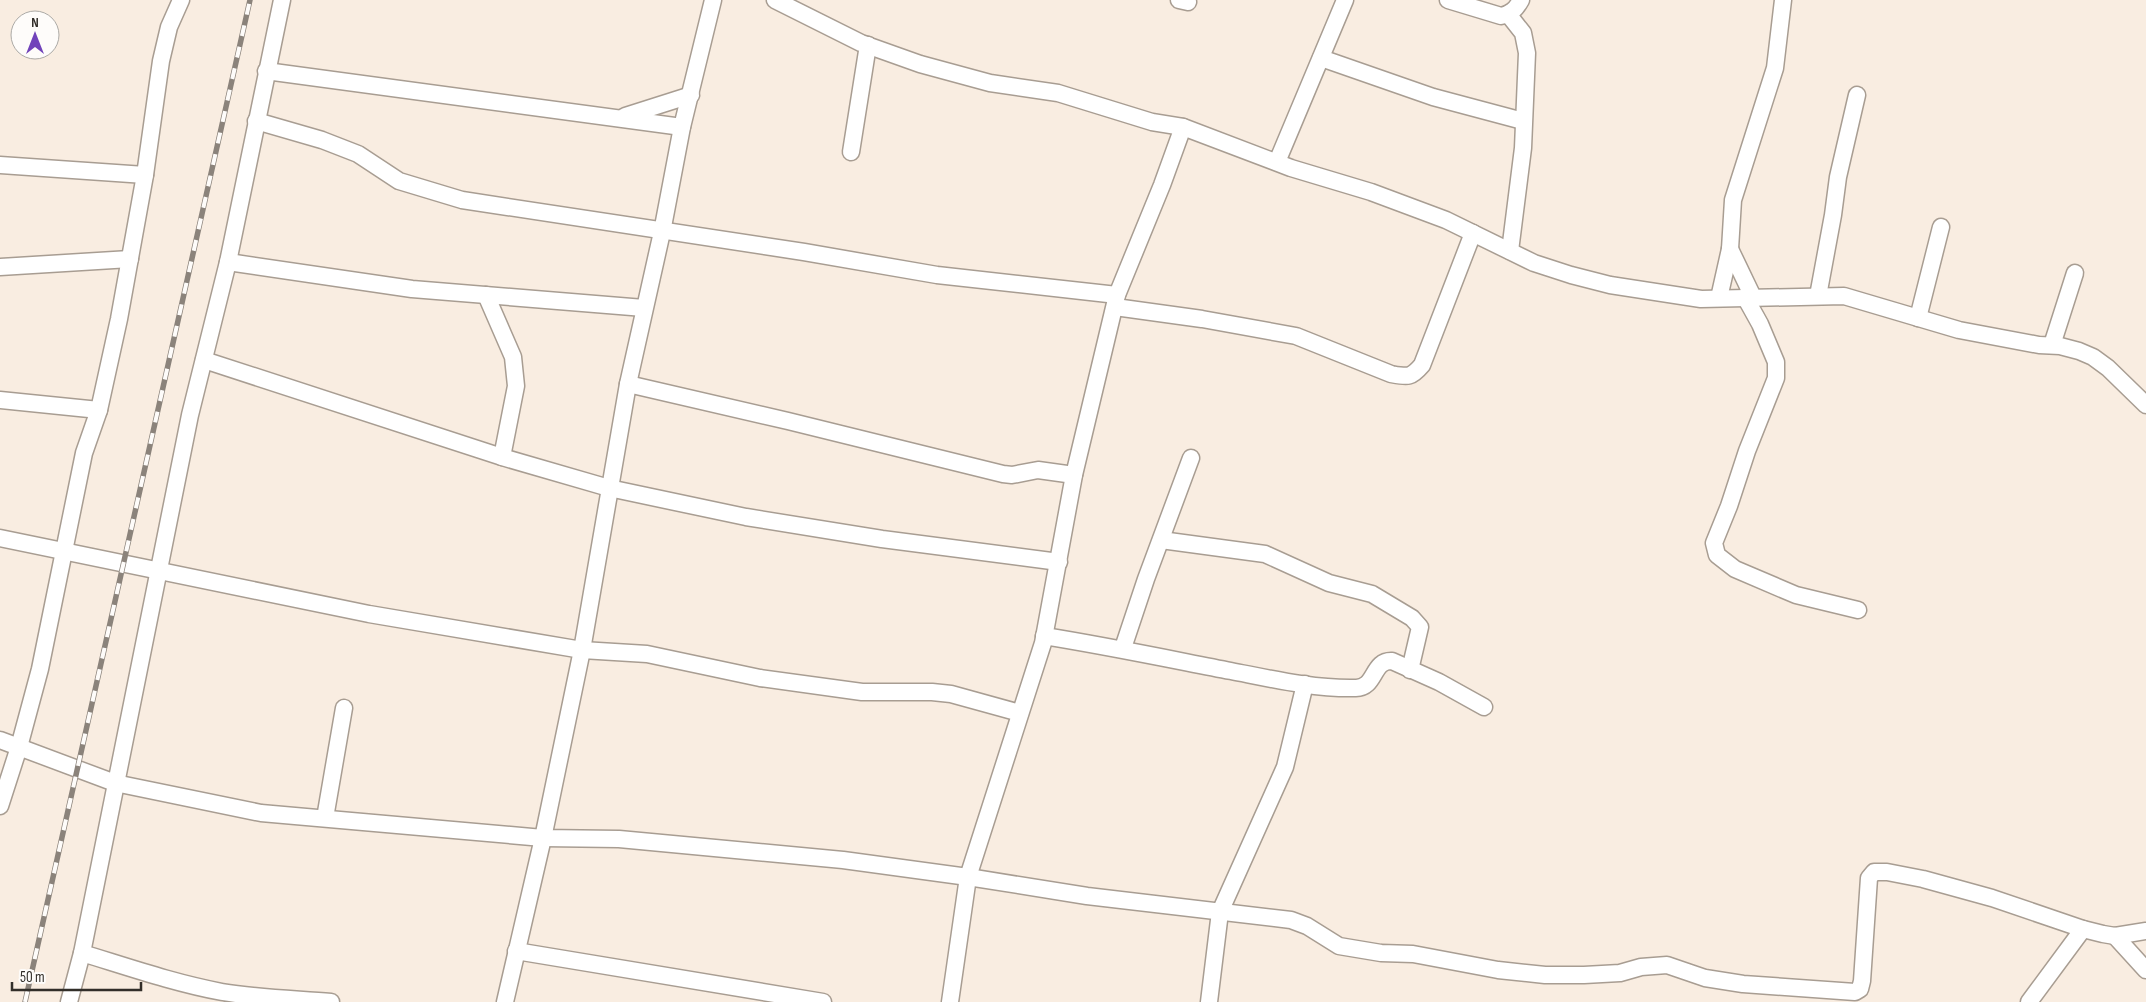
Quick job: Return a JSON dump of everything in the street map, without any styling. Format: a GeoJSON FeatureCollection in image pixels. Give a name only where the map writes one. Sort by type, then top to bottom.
{"type":"FeatureCollection","features":[{"type":"Feature","properties":{"kind":"street"},"geometry":{"type":"LineString","coordinates":[[0,806],[40,669],[84,453],[99,410],[146,175],[161,61],[169,26],[180,0]]}},
{"type":"Feature","properties":{"kind":"street"},"geometry":{"type":"LineString","coordinates":[[69,1002],[82,953],[190,415],[228,262],[282,0]]}},
{"type":"Feature","properties":{"kind":"street"},"geometry":{"type":"LineString","coordinates":[[505,1002],[543,838],[582,650],[628,384],[662,232],[682,127],[692,95],[713,0]]}},
{"type":"Feature","properties":{"kind":"street"},"geometry":{"type":"LineString","coordinates":[[775,0],[868,45],[920,64],[990,83],[1058,93],[1152,122],[1183,127],[1277,162],[1371,192],[1446,220],[1543,266],[1610,285],[1701,299],[1844,296],[1988,337],[2080,351],[2093,357],[2108,368],[2146,405]]}},
{"type":"Feature","properties":{"kind":"street"},"geometry":{"type":"LineString","coordinates":[[1277,162],[1346,0]]}},
{"type":"Feature","properties":{"kind":"street"},"geometry":{"type":"LineString","coordinates":[[1448,0],[1501,16],[1516,9],[1521,0]]}},
{"type":"Feature","properties":{"kind":"street"},"geometry":{"type":"LineString","coordinates":[[1718,298],[1730,249],[1732,200],[1759,122],[1775,68],[1782,0]]}},
{"type":"Feature","properties":{"kind":"street"},"geometry":{"type":"LineString","coordinates":[[1508,14],[1522,33],[1527,52],[1523,148],[1510,250]]}},
{"type":"Feature","properties":{"kind":"street"},"geometry":{"type":"LineString","coordinates":[[851,152],[868,45]]}},
{"type":"Feature","properties":{"kind":"street"},"geometry":{"type":"LineString","coordinates":[[1321,58],[1434,97],[1523,121]]}},
{"type":"Feature","properties":{"kind":"street"},"geometry":{"type":"LineString","coordinates":[[266,71],[682,127]]}},
{"type":"Feature","properties":{"kind":"street"},"geometry":{"type":"LineString","coordinates":[[620,118],[692,95]]}},
{"type":"Feature","properties":{"kind":"street"},"geometry":{"type":"LineString","coordinates":[[1818,296],[1838,177],[1857,95]]}},
{"type":"Feature","properties":{"kind":"street"},"geometry":{"type":"LineString","coordinates":[[256,121],[322,140],[358,154],[399,181],[462,200],[1116,301],[1296,336],[1391,374],[1406,377],[1414,375],[1422,365],[1473,233]]}},
{"type":"Feature","properties":{"kind":"street"},"geometry":{"type":"LineString","coordinates":[[950,1002],[968,877],[1044,636],[1074,475],[1116,301],[1183,127]]}},
{"type":"Feature","properties":{"kind":"street"},"geometry":{"type":"LineString","coordinates":[[0,165],[146,175]]}},
{"type":"Feature","properties":{"kind":"street"},"geometry":{"type":"LineString","coordinates":[[1918,318],[1942,227]]}},
{"type":"Feature","properties":{"kind":"street"},"geometry":{"type":"LineString","coordinates":[[1730,249],[1776,362],[1776,378],[1755,429],[1729,506],[1714,543],[1717,555],[1735,570],[1796,595],[1858,610]]}},
{"type":"Feature","properties":{"kind":"street"},"geometry":{"type":"LineString","coordinates":[[0,267],[130,258]]}},
{"type":"Feature","properties":{"kind":"street"},"geometry":{"type":"LineString","coordinates":[[228,262],[412,289],[644,308]]}},
{"type":"Feature","properties":{"kind":"street"},"geometry":{"type":"LineString","coordinates":[[2052,346],[2075,273]]}},
{"type":"Feature","properties":{"kind":"street"},"geometry":{"type":"LineString","coordinates":[[486,295],[513,358],[516,386],[502,457]]}},
{"type":"Feature","properties":{"kind":"street"},"geometry":{"type":"LineString","coordinates":[[204,360],[502,457],[609,488],[746,517],[872,538],[1059,562]]}},
{"type":"Feature","properties":{"kind":"street"},"geometry":{"type":"LineString","coordinates":[[628,384],[1003,474],[1012,475],[1038,470],[1074,475]]}},
{"type":"Feature","properties":{"kind":"street"},"geometry":{"type":"LineString","coordinates":[[0,400],[99,410]]}},
{"type":"Feature","properties":{"kind":"street"},"geometry":{"type":"LineString","coordinates":[[1123,648],[1146,579],[1191,458]]}},
{"type":"Feature","properties":{"kind":"street"},"geometry":{"type":"LineString","coordinates":[[0,538],[369,614],[582,650],[647,654],[760,678],[862,692],[932,692],[951,694],[1020,713]]}},
{"type":"Feature","properties":{"kind":"street"},"geometry":{"type":"LineString","coordinates":[[1161,540],[1265,554],[1329,583],[1372,594],[1412,618],[1420,627],[1410,670]]}},
{"type":"Feature","properties":{"kind":"street"},"geometry":{"type":"LineString","coordinates":[[1044,636],[1123,648],[1188,663],[1305,684],[1358,688],[1367,685],[1379,664],[1385,661],[1392,661],[1439,682],[1484,707]]}},
{"type":"Feature","properties":{"kind":"street"},"geometry":{"type":"LineString","coordinates":[[1208,1002],[1220,912],[1285,767],[1305,684]]}},
{"type":"Feature","properties":{"kind":"street"},"geometry":{"type":"LineString","coordinates":[[325,818],[344,708]]}},
{"type":"Feature","properties":{"kind":"street"},"geometry":{"type":"LineString","coordinates":[[0,740],[115,783],[262,813],[543,838],[619,839],[843,860],[1087,896],[1291,920],[1307,926],[1339,946],[1381,953],[1413,954],[1498,970],[1584,975],[1620,973],[1641,967],[1667,965],[1705,978],[1743,984],[1855,992],[1860,988],[1862,981],[1869,878],[1874,872],[1887,872],[1923,879],[1992,898],[2083,929],[2115,936],[2146,931]]}},
{"type":"Feature","properties":{"kind":"street"},"geometry":{"type":"LineString","coordinates":[[2029,1002],[2083,929]]}},
{"type":"Feature","properties":{"kind":"street"},"geometry":{"type":"LineString","coordinates":[[2115,936],[2146,970]]}},
{"type":"Feature","properties":{"kind":"street"},"geometry":{"type":"LineString","coordinates":[[516,951],[823,1002]]}},
{"type":"Feature","properties":{"kind":"street"},"geometry":{"type":"LineString","coordinates":[[82,953],[171,980],[222,992],[332,1002]]}},
{"type":"Feature","properties":{"kind":"railway"},"geometry":{"type":"LineString","coordinates":[[25,1002],[250,0]]}}]}
